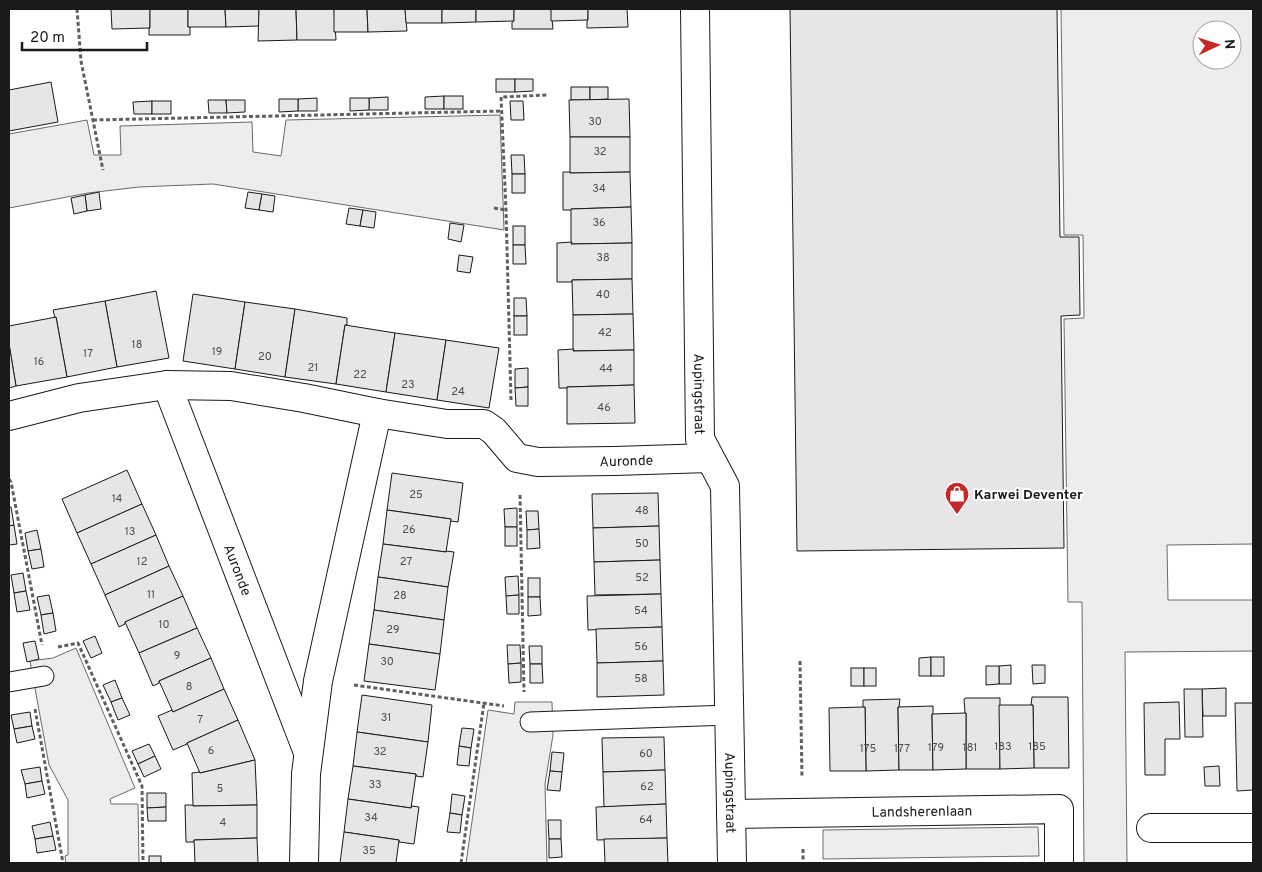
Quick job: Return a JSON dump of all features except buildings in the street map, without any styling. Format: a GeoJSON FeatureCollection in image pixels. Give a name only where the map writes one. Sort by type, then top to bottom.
{"type":"FeatureCollection","features":[{"type":"Feature","properties":{"kind":"street","name":"Aupingstraat"},"geometry":{"type":"LineString","coordinates":[[695,9],[700,439],[725,486],[732,863]]}},
{"type":"Feature","properties":{"kind":"street","name":"Auronde"},"geometry":{"type":"LineString","coordinates":[[167,385],[308,753]]}},
{"type":"Feature","properties":{"kind":"street"},"geometry":{"type":"LineString","coordinates":[[9,416],[79,398],[167,385],[231,386],[448,424],[484,424],[494,431],[517,458]]}},
{"type":"Feature","properties":{"kind":"street","name":"Auronde"},"geometry":{"type":"LineString","coordinates":[[304,863],[306,774],[318,680],[377,413]]}},
{"type":"Feature","properties":{"kind":"street","name":"Auronde"},"geometry":{"type":"LineString","coordinates":[[517,458],[538,462],[709,458]]}},
{"type":"Feature","properties":{"kind":"street","name":"Landsherenlaan"},"geometry":{"type":"LineString","coordinates":[[731,814],[1059,809],[1060,863]]}},
{"type":"Feature","properties":{"kind":"street"},"geometry":{"type":"LineString","coordinates":[[1151,828],[1253,828]]}},
{"type":"Feature","properties":{"kind":"lane"},"geometry":{"type":"LineString","coordinates":[[9,682],[37,677]]}},
{"type":"Feature","properties":{"kind":"lane"},"geometry":{"type":"LineString","coordinates":[[527,716],[729,715]]}},
{"type":"Feature","properties":{"kind":"path"},"geometry":{"type":"LineString","coordinates":[[78,9],[81,62],[103,170]]}},
{"type":"Feature","properties":{"kind":"path"},"geometry":{"type":"LineString","coordinates":[[318,680],[484,703],[527,716],[520,488],[512,425],[501,97],[548,95]]}},
{"type":"Feature","properties":{"kind":"path"},"geometry":{"type":"LineString","coordinates":[[93,120],[502,111]]}},
{"type":"Feature","properties":{"kind":"path"},"geometry":{"type":"LineString","coordinates":[[494,208],[506,210]]}},
{"type":"Feature","properties":{"kind":"path"},"geometry":{"type":"LineString","coordinates":[[9,479],[43,650]]}},
{"type":"Feature","properties":{"kind":"path"},"geometry":{"type":"LineString","coordinates":[[52,648],[78,643],[142,786],[143,863]]}},
{"type":"Feature","properties":{"kind":"path"},"geometry":{"type":"LineString","coordinates":[[800,661],[803,863]]}},
{"type":"Feature","properties":{"kind":"path"},"geometry":{"type":"LineString","coordinates":[[37,677],[63,863]]}},
{"type":"Feature","properties":{"kind":"path"},"geometry":{"type":"LineString","coordinates":[[461,863],[484,703]]}},
{"type":"Feature","properties":{"kind":"shaded area"},"geometry":{"type":"Polygon","coordinates":[[[1061,9],[1253,9],[1253,544],[1167,545],[1168,600],[1253,600],[1253,651],[1125,652],[1127,863],[1084,863],[1082,602],[1068,602],[1064,319],[1084,318],[1083,235],[1064,235],[1061,9]]]}},
{"type":"Feature","properties":{"kind":"shaded area"},"geometry":{"type":"Polygon","coordinates":[[[500,115],[504,230],[213,184],[139,187],[88,193],[9,208],[9,134],[87,120],[94,155],[121,155],[120,126],[252,122],[253,152],[281,156],[286,120],[500,115]]]}},
{"type":"Feature","properties":{"kind":"shaded area"},"geometry":{"type":"Polygon","coordinates":[[[76,648],[135,788],[110,799],[111,804],[138,804],[139,863],[66,863],[65,856],[68,855],[68,800],[49,765],[30,661],[53,658],[76,648]]]}},
{"type":"Feature","properties":{"kind":"shaded area"},"geometry":{"type":"Polygon","coordinates":[[[515,702],[552,702],[553,735],[545,784],[547,863],[466,863],[488,710],[514,714],[515,702]]]}},
{"type":"Feature","properties":{"kind":"shaded area"},"geometry":{"type":"Polygon","coordinates":[[[1038,827],[1039,856],[823,859],[823,830],[1038,827]]]}},
{"type":"Feature","properties":{"kind":"place","name":"Karwei Deventer"},"geometry":{"type":"Point","coordinates":[957,515]}}]}
